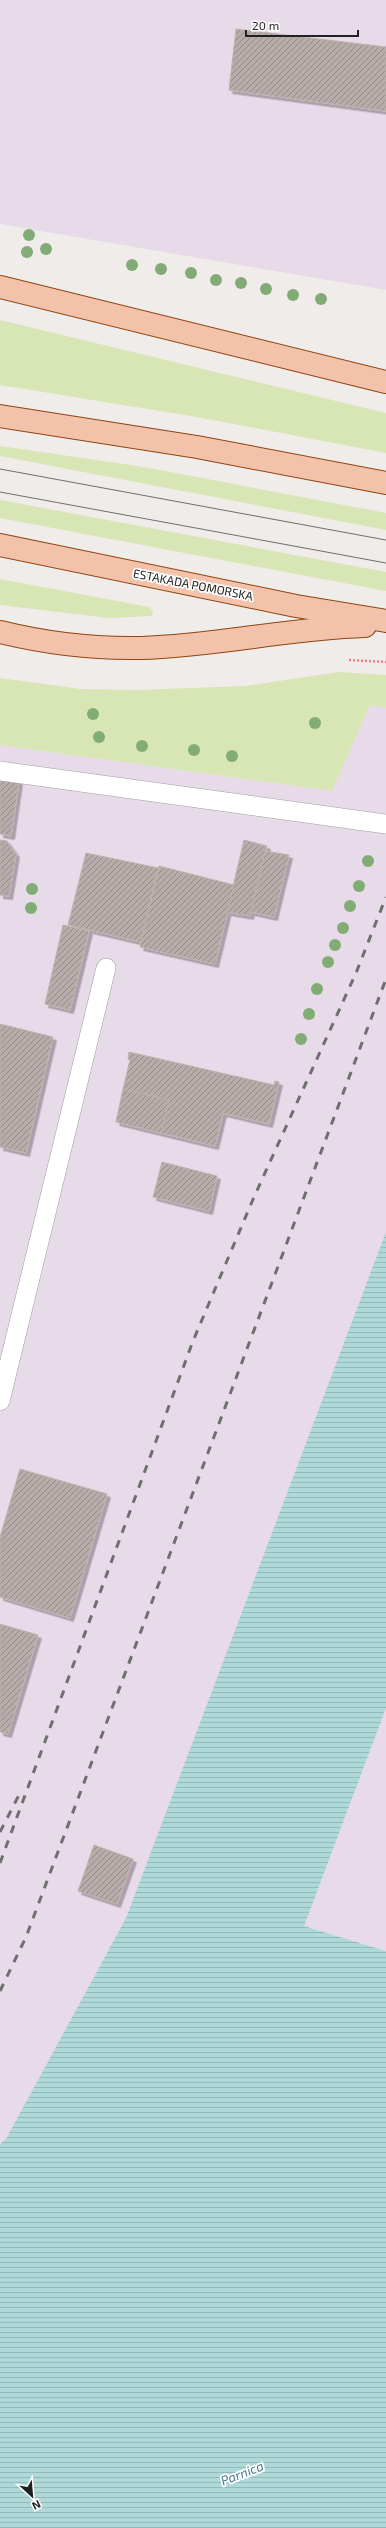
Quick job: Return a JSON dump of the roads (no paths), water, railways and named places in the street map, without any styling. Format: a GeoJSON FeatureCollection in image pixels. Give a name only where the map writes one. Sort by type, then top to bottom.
{"type":"FeatureCollection","features":[{"type":"Feature","properties":{"kind":"main road"},"geometry":{"type":"LineString","coordinates":[[0,287],[386,382]]}},
{"type":"Feature","properties":{"kind":"main road"},"geometry":{"type":"LineString","coordinates":[[0,416],[197,447],[386,483]]}},
{"type":"Feature","properties":{"kind":"main road","name":"ESTAKADA POMORSKA"},"geometry":{"type":"LineString","coordinates":[[0,545],[288,604],[386,621]]}},
{"type":"Feature","properties":{"kind":"main road"},"geometry":{"type":"LineString","coordinates":[[0,632],[25,638],[85,646],[142,648],[319,629],[386,626]]}},
{"type":"Feature","properties":{"kind":"lane"},"geometry":{"type":"LineString","coordinates":[[0,771],[386,824]]}},
{"type":"Feature","properties":{"kind":"lane"},"geometry":{"type":"LineString","coordinates":[[0,1401],[106,968]]}},
{"type":"Feature","properties":{"kind":"water","name":"Parnica"},"geometry":{"type":"Polygon","coordinates":[[[386,1232],[386,1708],[304,1926],[386,1951],[386,2528],[0,2528],[0,2144],[6,2139],[126,1918],[386,1232]]]}},
{"type":"Feature","properties":{"kind":"tram line"},"geometry":{"type":"LineString","coordinates":[[0,469],[386,540]]}},
{"type":"Feature","properties":{"kind":"tram line"},"geometry":{"type":"LineString","coordinates":[[0,492],[386,563]]}},
{"type":"Feature","properties":{"kind":"railway"},"geometry":{"type":"LineString","coordinates":[[0,1863],[193,1341],[254,1197],[356,973],[386,897]]}},
{"type":"Feature","properties":{"kind":"railway"},"geometry":{"type":"LineString","coordinates":[[0,1991],[26,1937],[386,979]]}},
{"type":"Feature","properties":{"kind":"railway"},"geometry":{"type":"LineString","coordinates":[[0,1832],[20,1793]]}}]}
